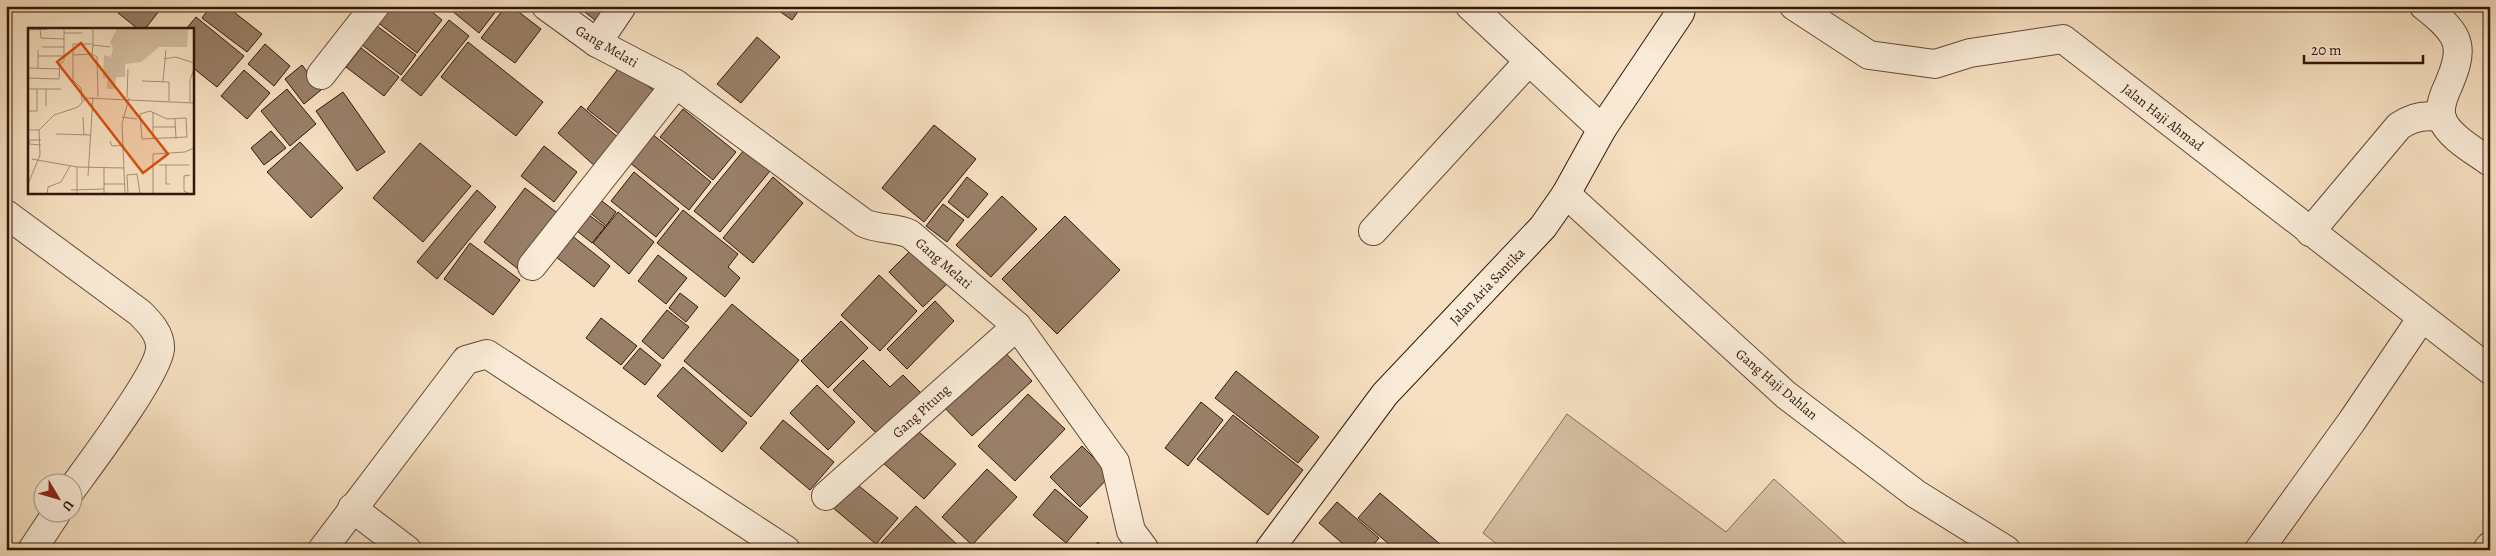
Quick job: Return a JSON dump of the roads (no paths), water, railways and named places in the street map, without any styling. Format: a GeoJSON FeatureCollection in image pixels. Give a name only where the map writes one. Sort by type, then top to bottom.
{"type":"FeatureCollection","features":[{"type":"Feature","properties":{"kind":"street"},"geometry":{"type":"LineString","coordinates":[[321,76],[376,6]]}},
{"type":"Feature","properties":{"kind":"street","name":"Gang Melati"},"geometry":{"type":"LineString","coordinates":[[546,6],[597,43],[676,84],[864,223],[874,228],[902,231],[910,234],[1016,326],[1115,462],[1131,531],[1145,550]]}},
{"type":"Feature","properties":{"kind":"street"},"geometry":{"type":"LineString","coordinates":[[597,43],[622,6]]}},
{"type":"Feature","properties":{"kind":"street"},"geometry":{"type":"LineString","coordinates":[[1470,6],[1602,130]]}},
{"type":"Feature","properties":{"kind":"street","name":"Jalan Aria Santika"},"geometry":{"type":"LineString","coordinates":[[1269,550],[1385,394],[1543,227],[1566,194],[1602,130],[1680,13],[1682,6]]}},
{"type":"Feature","properties":{"kind":"street","name":"Jalan Haji Ahmad"},"geometry":{"type":"LineString","coordinates":[[1794,6],[1869,55],[1935,64],[1970,53],[2063,39],[2421,319],[2490,370]]}},
{"type":"Feature","properties":{"kind":"street"},"geometry":{"type":"LineString","coordinates":[[2424,6],[2445,25],[2458,42],[2458,65],[2441,104],[2442,118],[2449,130],[2490,162]]}},
{"type":"Feature","properties":{"kind":"street"},"geometry":{"type":"LineString","coordinates":[[1373,231],[1529,61]]}},
{"type":"Feature","properties":{"kind":"street"},"geometry":{"type":"LineString","coordinates":[[532,266],[676,84]]}},
{"type":"Feature","properties":{"kind":"street"},"geometry":{"type":"LineString","coordinates":[[2310,232],[2399,126],[2416,118],[2432,115],[2442,118]]}},
{"type":"Feature","properties":{"kind":"street","name":"Gang Haji Dahlan"},"geometry":{"type":"LineString","coordinates":[[1566,194],[1786,395],[1916,494],[2006,550]]}},
{"type":"Feature","properties":{"kind":"street"},"geometry":{"type":"LineString","coordinates":[[6,214],[140,313],[157,333],[160,349],[151,374],[82,474]]}},
{"type":"Feature","properties":{"kind":"street"},"geometry":{"type":"LineString","coordinates":[[2260,550],[2352,421],[2421,319]]}},
{"type":"Feature","properties":{"kind":"street","name":"Gang Pitung"},"geometry":{"type":"LineString","coordinates":[[826,496],[1016,326]]}},
{"type":"Feature","properties":{"kind":"street"},"geometry":{"type":"LineString","coordinates":[[322,550],[466,360],[487,354],[786,550]]}},
{"type":"Feature","properties":{"kind":"street"},"geometry":{"type":"LineString","coordinates":[[352,508],[407,550]]}},
{"type":"Feature","properties":{"kind":"street"},"geometry":{"type":"LineString","coordinates":[[32,550],[49,524]]}},
{"type":"Feature","properties":{"kind":"street"},"geometry":{"type":"LineString","coordinates":[[2487,550],[2490,546]]}}]}
